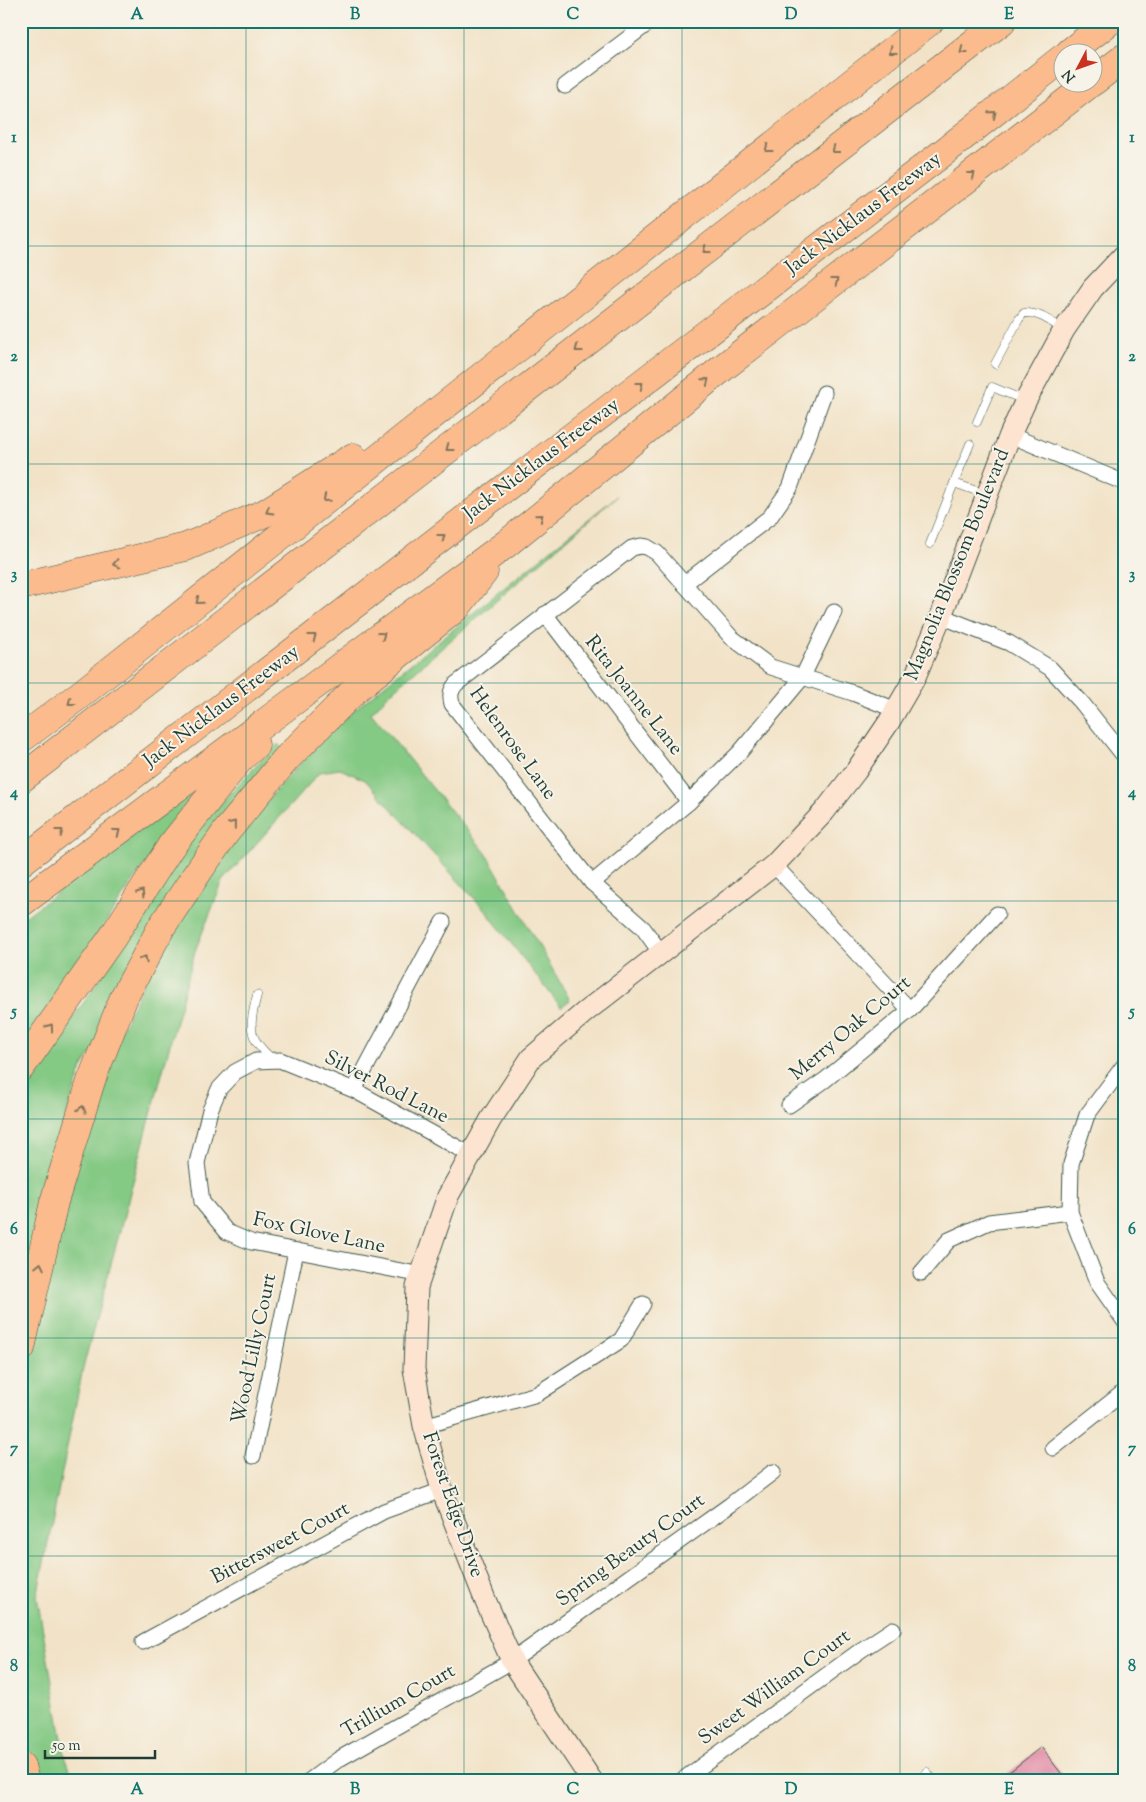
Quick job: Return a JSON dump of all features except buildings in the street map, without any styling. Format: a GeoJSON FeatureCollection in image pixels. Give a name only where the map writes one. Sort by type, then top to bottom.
{"type":"FeatureCollection","features":[{"type":"Feature","properties":{"kind":"highway"},"geometry":{"type":"LineString","coordinates":[[21,740],[930,21]]}},
{"type":"Feature","properties":{"kind":"highway"},"geometry":{"type":"LineString","coordinates":[[21,779],[1002,21]]}},
{"type":"Feature","properties":{"kind":"highway"},"geometry":{"type":"LineString","coordinates":[[1083,42],[1110,21]]}},
{"type":"Feature","properties":{"kind":"highway"},"geometry":{"type":"LineString","coordinates":[[1104,73],[1125,57]]}},
{"type":"Feature","properties":{"kind":"highway","name":"Jack Nicklaus Freeway"},"geometry":{"type":"LineString","coordinates":[[21,862],[944,152],[1054,65]]}},
{"type":"Feature","properties":{"kind":"highway"},"geometry":{"type":"LineString","coordinates":[[21,903],[506,544],[725,366],[1080,92]]}},
{"type":"Feature","properties":{"kind":"highway"},"geometry":{"type":"LineString","coordinates":[[21,586],[186,547],[266,513],[344,464],[638,251]]}},
{"type":"Feature","properties":{"kind":"highway"},"geometry":{"type":"LineString","coordinates":[[21,1348],[54,1202],[91,1081],[124,997],[162,926],[226,832],[286,759],[356,689],[457,607],[506,544]]}},
{"type":"Feature","properties":{"kind":"highway"},"geometry":{"type":"LineString","coordinates":[[21,1067],[106,946],[177,838],[239,760],[328,674]]}},
{"type":"Feature","properties":{"kind":"highway"},"geometry":{"type":"LineString","coordinates":[[21,1766],[25,1781]]}},
{"type":"Feature","properties":{"kind":"street"},"geometry":{"type":"LineString","coordinates":[[565,86],[651,21]]}},
{"type":"Feature","properties":{"kind":"street","name":"Magnolia Blossom Boulevard"},"geometry":{"type":"LineString","coordinates":[[586,1012],[774,865],[824,812],[856,771],[914,679],[941,616],[1010,435],[1026,400],[1064,330],[1093,288],[1125,254]]}},
{"type":"Feature","properties":{"kind":"street"},"geometry":{"type":"LineString","coordinates":[[824,393],[790,488],[770,517],[684,584],[731,637],[770,667],[853,693],[896,710]]}},
{"type":"Feature","properties":{"kind":"street"},"geometry":{"type":"LineString","coordinates":[[1010,435],[1125,483]]}},
{"type":"Feature","properties":{"kind":"street","name":"Helenrose Lane"},"geometry":{"type":"LineString","coordinates":[[661,953],[643,928],[592,883],[452,704],[450,697],[451,690],[456,684],[632,548],[647,547],[657,553],[684,584]]}},
{"type":"Feature","properties":{"kind":"street"},"geometry":{"type":"LineString","coordinates":[[592,883],[689,802],[740,752],[802,678],[834,612]]}},
{"type":"Feature","properties":{"kind":"street","name":"Rita Joanne Lane"},"geometry":{"type":"LineString","coordinates":[[545,614],[689,802]]}},
{"type":"Feature","properties":{"kind":"street"},"geometry":{"type":"LineString","coordinates":[[941,616],[1009,643],[1050,668],[1082,703],[1125,757]]}},
{"type":"Feature","properties":{"kind":"street"},"geometry":{"type":"LineString","coordinates":[[774,865],[910,1010]]}},
{"type":"Feature","properties":{"kind":"street","name":"Merry Oak Court"},"geometry":{"type":"LineString","coordinates":[[790,1105],[825,1080],[910,1010],[997,914]]}},
{"type":"Feature","properties":{"kind":"street"},"geometry":{"type":"LineString","coordinates":[[354,1090],[444,922]]}},
{"type":"Feature","properties":{"kind":"street","name":"Forest Edge Drive"},"geometry":{"type":"LineString","coordinates":[[586,1012],[531,1058],[491,1118],[448,1196],[418,1287],[414,1368],[424,1426],[442,1490],[486,1602],[512,1662],[592,1781]]}},
{"type":"Feature","properties":{"kind":"street","name":"Silver Rod Lane"},"geometry":{"type":"LineString","coordinates":[[197,1163],[210,1110],[219,1089],[235,1072],[256,1061],[273,1060],[280,1060],[354,1090],[471,1155]]}},
{"type":"Feature","properties":{"kind":"street"},"geometry":{"type":"LineString","coordinates":[[1125,1064],[1087,1115],[1072,1164],[1070,1212],[1097,1282],[1125,1322]]}},
{"type":"Feature","properties":{"kind":"street","name":"Fox Glove Lane"},"geometry":{"type":"LineString","coordinates":[[197,1163],[202,1202],[227,1232],[251,1242],[296,1252],[422,1275]]}},
{"type":"Feature","properties":{"kind":"street"},"geometry":{"type":"LineString","coordinates":[[920,1272],[949,1240],[989,1222],[1070,1212]]}},
{"type":"Feature","properties":{"kind":"street","name":"Wood Lilly Court"},"geometry":{"type":"LineString","coordinates":[[253,1456],[296,1252]]}},
{"type":"Feature","properties":{"kind":"street"},"geometry":{"type":"LineString","coordinates":[[424,1426],[537,1394],[621,1340],[644,1304]]}},
{"type":"Feature","properties":{"kind":"street"},"geometry":{"type":"LineString","coordinates":[[1053,1448],[1125,1391]]}},
{"type":"Feature","properties":{"kind":"street","name":"Spring Beauty Court"},"geometry":{"type":"LineString","coordinates":[[512,1662],[773,1472]]}},
{"type":"Feature","properties":{"kind":"street","name":"Bittersweet Court"},"geometry":{"type":"LineString","coordinates":[[143,1642],[384,1511],[442,1490]]}},
{"type":"Feature","properties":{"kind":"street","name":"Sweet William Court"},"geometry":{"type":"LineString","coordinates":[[681,1781],[861,1650],[893,1629]]}},
{"type":"Feature","properties":{"kind":"street","name":"Trillium Court"},"geometry":{"type":"LineString","coordinates":[[309,1781],[339,1759],[512,1662]]}},
{"type":"Feature","properties":{"kind":"lane"},"geometry":{"type":"LineString","coordinates":[[995,364],[1019,318],[1024,313],[1044,317],[1064,330]]}},
{"type":"Feature","properties":{"kind":"lane"},"geometry":{"type":"LineString","coordinates":[[977,422],[992,387],[1026,400]]}},
{"type":"Feature","properties":{"kind":"lane"},"geometry":{"type":"LineString","coordinates":[[930,544],[970,444]]}},
{"type":"Feature","properties":{"kind":"lane"},"geometry":{"type":"LineString","coordinates":[[954,483],[987,495]]}},
{"type":"Feature","properties":{"kind":"lane"},"geometry":{"type":"LineString","coordinates":[[257,995],[252,1029],[255,1039],[273,1060]]}},
{"type":"Feature","properties":{"kind":"lane"},"geometry":{"type":"LineString","coordinates":[[927,1772],[934,1781]]}},
{"type":"Feature","properties":{"kind":"green space"},"geometry":{"type":"Polygon","coordinates":[[[617,496],[390,693],[371,713],[486,853],[570,1000],[561,1007],[485,910],[365,780],[340,769],[320,772],[223,881],[195,951],[83,1368],[37,1597],[65,1756],[74,1781],[37,1781],[21,1718],[21,1379],[63,1191],[90,1098],[152,965],[234,837],[325,736],[360,705],[617,496]]]}},
{"type":"Feature","properties":{"kind":"green space"},"geometry":{"type":"Polygon","coordinates":[[[278,744],[283,749],[82,1068],[53,1155],[21,1293],[21,1086],[46,1056],[87,998],[203,824],[239,783],[278,744]]]}},
{"type":"Feature","properties":{"kind":"green space"},"geometry":{"type":"Polygon","coordinates":[[[187,794],[191,799],[131,884],[36,1028],[21,1047],[21,920],[187,794]]]}}]}
